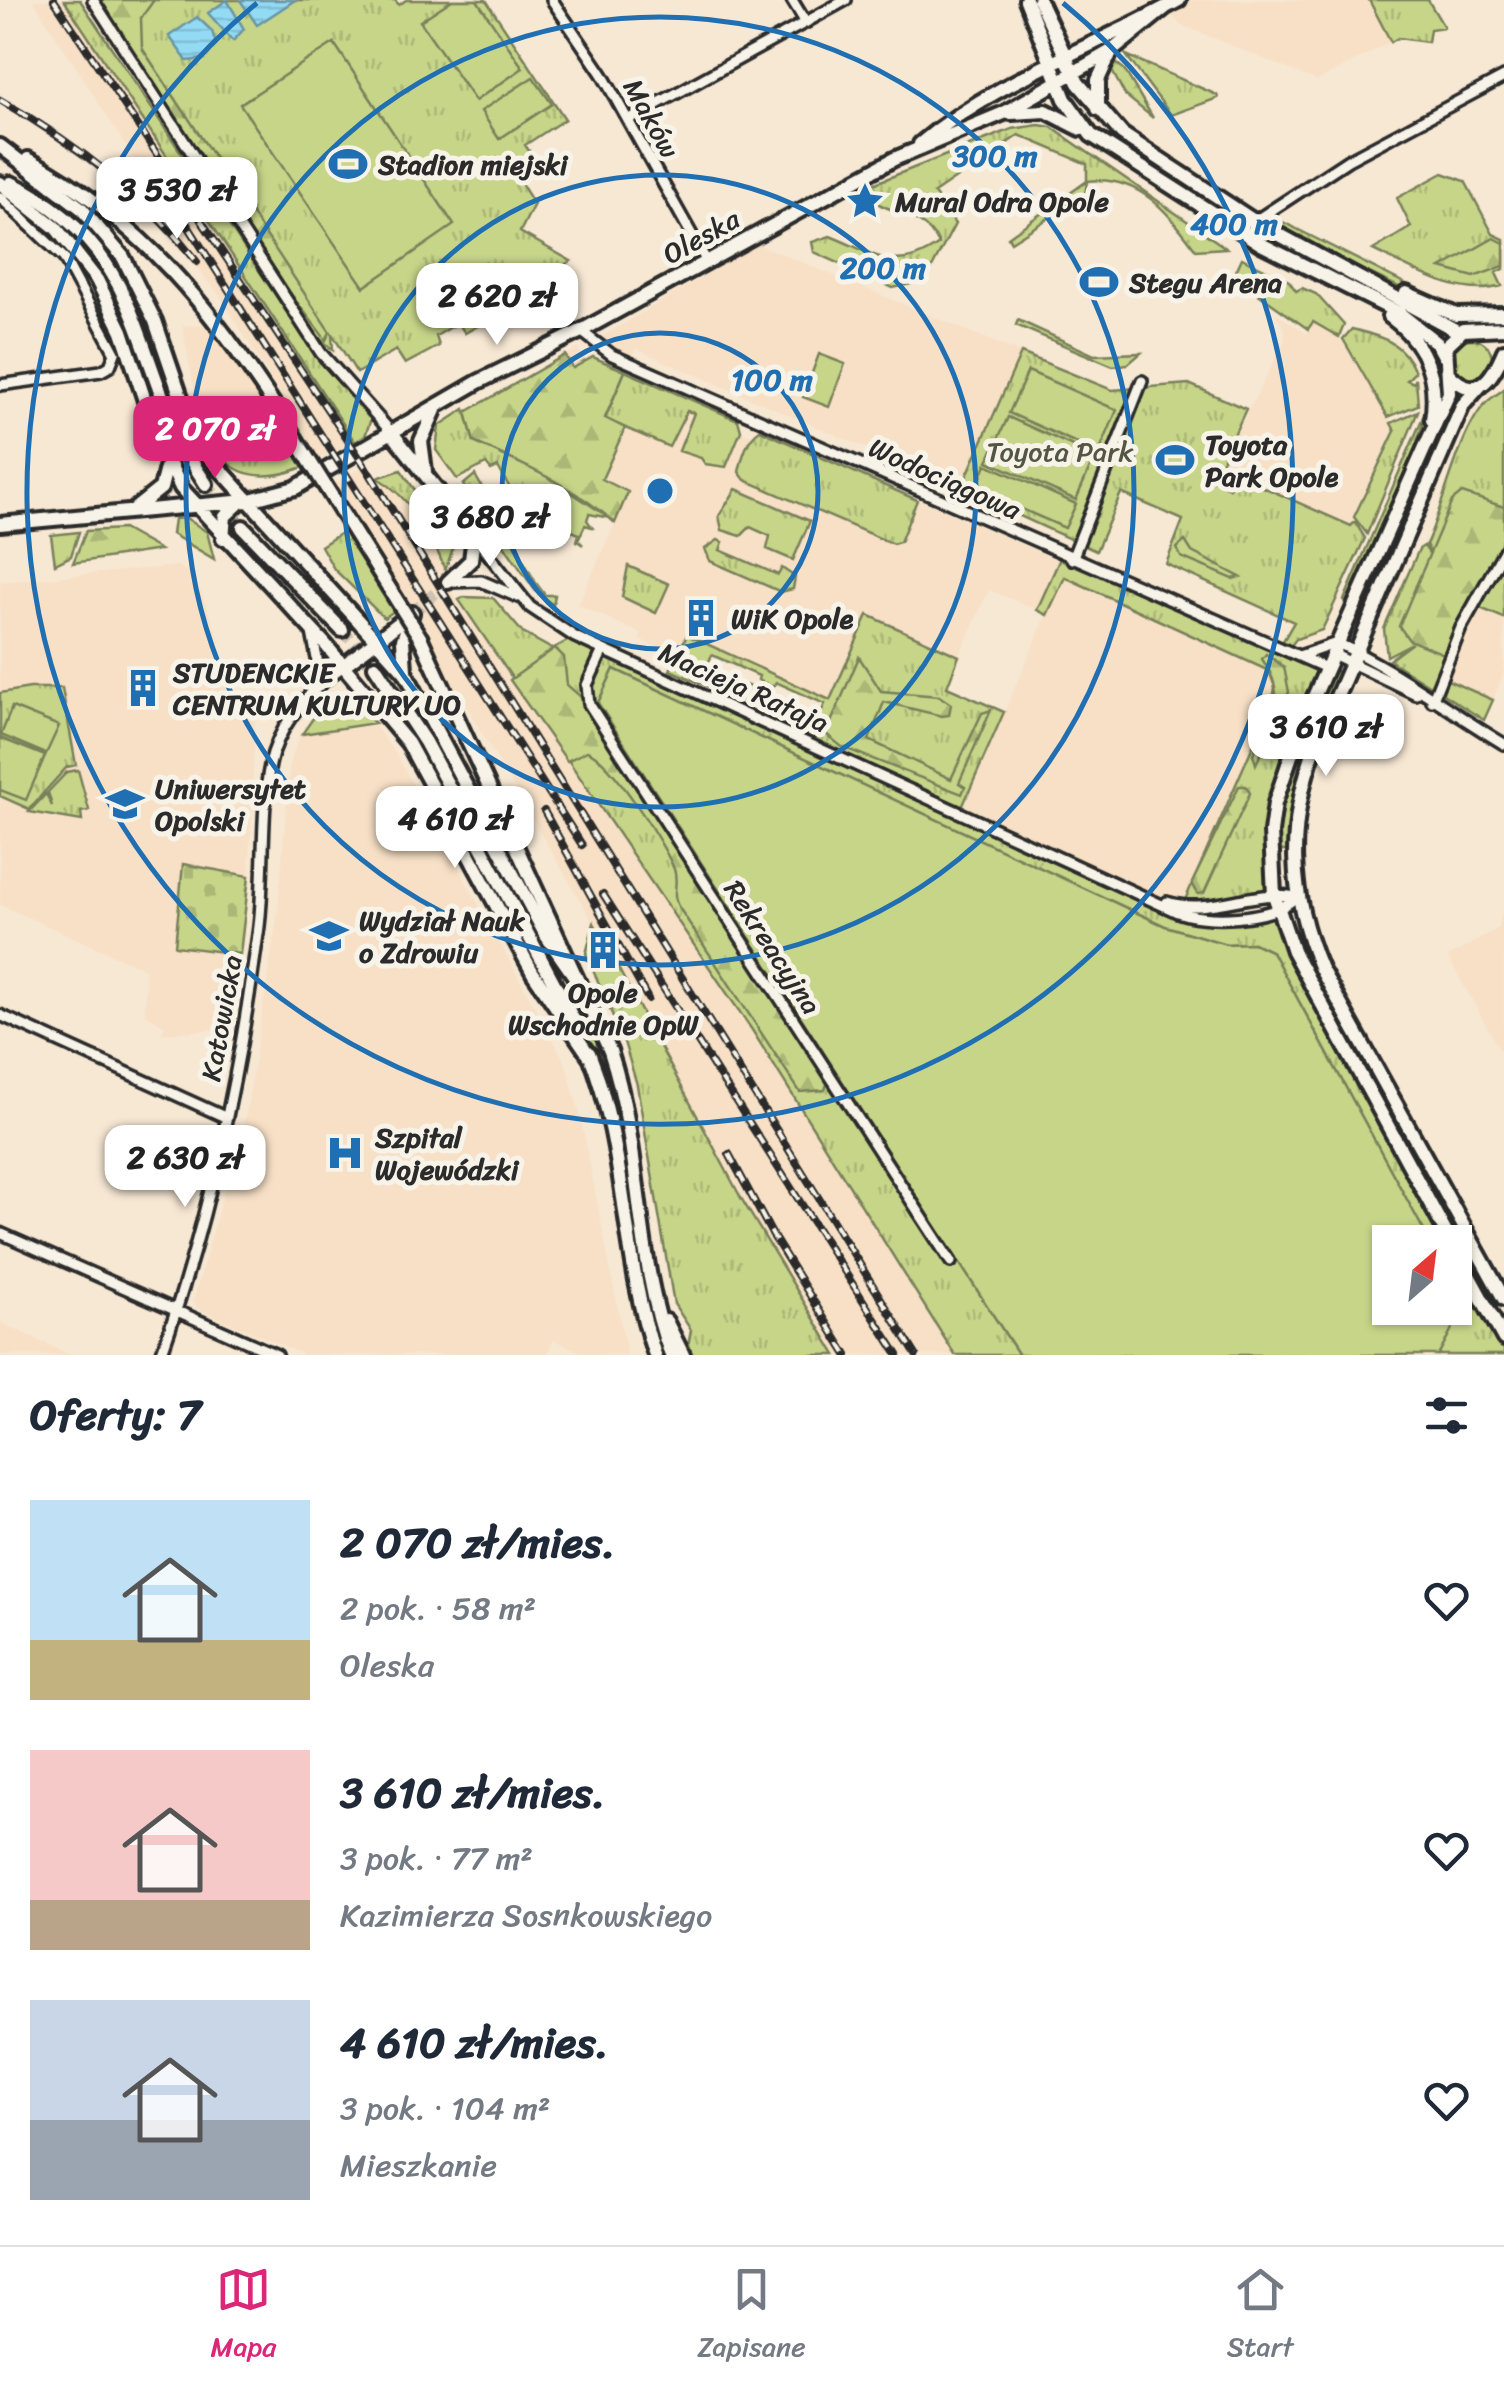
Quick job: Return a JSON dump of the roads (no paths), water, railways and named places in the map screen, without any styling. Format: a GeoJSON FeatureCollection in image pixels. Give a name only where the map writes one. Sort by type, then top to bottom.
{"type":"FeatureCollection","features":[{"type":"Feature","properties":{"kind":"main road"},"geometry":{"type":"LineString","coordinates":[[1026,0],[1058,82],[1091,136]]}},
{"type":"Feature","properties":{"kind":"main road"},"geometry":{"type":"LineString","coordinates":[[1039,0],[1074,74],[1098,112],[1147,153],[1254,221],[1353,271],[1444,312],[1504,314]]}},
{"type":"Feature","properties":{"kind":"main road","name":"Oleska"},"geometry":{"type":"LineString","coordinates":[[916,146],[941,126],[1051,62],[1172,4]]}},
{"type":"Feature","properties":{"kind":"main road","name":"Oleska"},"geometry":{"type":"LineString","coordinates":[[192,504],[244,501],[311,481],[491,375],[581,331],[916,146],[1004,113],[1113,50],[1172,4]]}},
{"type":"Feature","properties":{"kind":"main road"},"geometry":{"type":"LineString","coordinates":[[1098,112],[1098,80],[1113,50]]}},
{"type":"Feature","properties":{"kind":"main road"},"geometry":{"type":"LineString","coordinates":[[1004,113],[1048,112],[1245,234],[1399,313],[1437,344],[1444,356],[1449,392],[1326,668],[1276,803],[1271,832],[1276,902],[1308,984],[1442,1225]]}},
{"type":"Feature","properties":{"kind":"main road"},"geometry":{"type":"LineString","coordinates":[[0,145],[82,191],[148,244],[220,324],[421,639],[584,990],[623,1094],[654,1299],[670,1355]]}},
{"type":"Feature","properties":{"kind":"main road"},"geometry":{"type":"LineString","coordinates":[[0,145],[80,208],[123,257],[156,321],[197,435],[244,501],[405,672],[544,934],[584,990]]}},
{"type":"Feature","properties":{"kind":"main road"},"geometry":{"type":"LineString","coordinates":[[0,180],[56,228],[98,280],[122,331],[168,464],[192,504],[311,630],[418,758],[533,973],[591,1058]]}},
{"type":"Feature","properties":{"kind":"main road"},"geometry":{"type":"LineString","coordinates":[[0,180],[70,220],[109,265],[128,299],[176,432],[206,484]]}},
{"type":"Feature","properties":{"kind":"main road"},"geometry":{"type":"LineString","coordinates":[[1353,271],[1437,324],[1459,332],[1504,328]]}},
{"type":"Feature","properties":{"kind":"main road"},"geometry":{"type":"LineString","coordinates":[[1363,297],[1397,322],[1427,358],[1434,403],[1424,448]]}},
{"type":"Feature","properties":{"kind":"main road"},"geometry":{"type":"LineString","coordinates":[[1481,330],[1495,341],[1502,355],[1492,378],[1480,385],[1464,405],[1352,656],[1297,803],[1292,847],[1296,897],[1321,969],[1504,1299]]}},
{"type":"Feature","properties":{"kind":"main road"},"geometry":{"type":"LineString","coordinates":[[1444,356],[1449,341],[1459,332]]}},
{"type":"Feature","properties":{"kind":"main road"},"geometry":{"type":"LineString","coordinates":[[1448,373],[1465,386],[1480,385]]}},
{"type":"Feature","properties":{"kind":"main road"},"geometry":{"type":"LineString","coordinates":[[426,472],[421,441],[436,408]]}},
{"type":"Feature","properties":{"kind":"main road","name":"Macieja Rataja"},"geometry":{"type":"LineString","coordinates":[[392,433],[474,536]]}},
{"type":"Feature","properties":{"kind":"main road"},"geometry":{"type":"LineString","coordinates":[[134,510],[161,488],[168,464]]}},
{"type":"Feature","properties":{"kind":"main road"},"geometry":{"type":"LineString","coordinates":[[222,538],[225,516],[244,501]]}},
{"type":"Feature","properties":{"kind":"main road"},"geometry":{"type":"LineString","coordinates":[[0,524],[192,504]]}},
{"type":"Feature","properties":{"kind":"main road"},"geometry":{"type":"LineString","coordinates":[[243,527],[342,630]]}},
{"type":"Feature","properties":{"kind":"main road"},"geometry":{"type":"LineString","coordinates":[[448,582],[471,560],[474,536]]}},
{"type":"Feature","properties":{"kind":"main road"},"geometry":{"type":"LineString","coordinates":[[343,666],[412,613],[403,640],[405,672]]}},
{"type":"Feature","properties":{"kind":"main road"},"geometry":{"type":"LineString","coordinates":[[374,666],[425,742],[591,1058],[612,1127],[646,1328],[655,1355]]}},
{"type":"Feature","properties":{"kind":"main road"},"geometry":{"type":"LineString","coordinates":[[1472,1281],[1504,1339]]}},
{"type":"Feature","properties":{"kind":"main road"},"geometry":{"type":"LineString","coordinates":[[654,1299],[683,1355]]}},
{"type":"Feature","properties":{"kind":"main road"},"geometry":{"type":"LineString","coordinates":[[646,1328],[646,1355]]}},
{"type":"Feature","properties":{"kind":"street"},"geometry":{"type":"LineString","coordinates":[[93,0],[321,353],[392,433]]}},
{"type":"Feature","properties":{"kind":"street","name":"Maków"},"geometry":{"type":"LineString","coordinates":[[552,0],[628,120],[707,262]]}},
{"type":"Feature","properties":{"kind":"street"},"geometry":{"type":"LineString","coordinates":[[792,0],[806,23]]}},
{"type":"Feature","properties":{"kind":"street"},"geometry":{"type":"LineString","coordinates":[[628,120],[846,0]]}},
{"type":"Feature","properties":{"kind":"street"},"geometry":{"type":"LineString","coordinates":[[1245,234],[1254,221],[1305,186],[1504,77]]}},
{"type":"Feature","properties":{"kind":"street"},"geometry":{"type":"LineString","coordinates":[[0,197],[46,237],[75,274],[115,349],[110,366],[95,372],[0,385]]}},
{"type":"Feature","properties":{"kind":"street","name":"Wodociągowa"},"geometry":{"type":"LineString","coordinates":[[581,331],[612,355],[1326,668]]}},
{"type":"Feature","properties":{"kind":"street"},"geometry":{"type":"LineString","coordinates":[[1072,559],[1142,381]]}},
{"type":"Feature","properties":{"kind":"street","name":"Macieja Rataja"},"geometry":{"type":"LineString","coordinates":[[474,536],[525,601],[552,624],[1185,916],[1209,921],[1296,897]]}},
{"type":"Feature","properties":{"kind":"street"},"geometry":{"type":"LineString","coordinates":[[1430,700],[1461,628],[1504,552]]}},
{"type":"Feature","properties":{"kind":"street"},"geometry":{"type":"LineString","coordinates":[[448,582],[481,581],[525,601]]}},
{"type":"Feature","properties":{"kind":"street"},"geometry":{"type":"LineString","coordinates":[[310,692],[318,664],[311,630]]}},
{"type":"Feature","properties":{"kind":"street"},"geometry":{"type":"LineString","coordinates":[[1296,656],[1335,648],[1504,744]]}},
{"type":"Feature","properties":{"kind":"street","name":"Rekreacyjna"},"geometry":{"type":"LineString","coordinates":[[602,650],[587,686],[589,704],[951,1262]]}},
{"type":"Feature","properties":{"kind":"street"},"geometry":{"type":"LineString","coordinates":[[310,692],[343,666]]}},
{"type":"Feature","properties":{"kind":"street","name":"Katowicka"},"geometry":{"type":"LineString","coordinates":[[161,1355],[226,1118],[262,907],[272,758],[285,725],[310,692]]}},
{"type":"Feature","properties":{"kind":"street","name":"Macieja Rataja"},"geometry":{"type":"LineString","coordinates":[[1145,896],[1191,908],[1276,902]]}},
{"type":"Feature","properties":{"kind":"street"},"geometry":{"type":"LineString","coordinates":[[0,1014],[226,1118]]}},
{"type":"Feature","properties":{"kind":"street"},"geometry":{"type":"LineString","coordinates":[[0,1234],[278,1355]]}},
{"type":"Feature","properties":{"kind":"water"},"geometry":{"type":"Polygon","coordinates":[[[227,0],[244,29],[233,41],[208,13],[227,0]]]}},
{"type":"Feature","properties":{"kind":"water"},"geometry":{"type":"Polygon","coordinates":[[[240,0],[295,0],[257,25],[240,0]]]}},
{"type":"Feature","properties":{"kind":"water"},"geometry":{"type":"Polygon","coordinates":[[[197,17],[212,31],[216,45],[205,59],[187,61],[169,36],[197,17]]]}},
{"type":"Feature","properties":{"kind":"tunnel"},"geometry":{"type":"LineString","coordinates":[[206,484],[243,527]]}},
{"type":"Feature","properties":{"kind":"tunnel"},"geometry":{"type":"LineString","coordinates":[[412,613],[448,582]]}},
{"type":"Feature","properties":{"kind":"tunnel"},"geometry":{"type":"LineString","coordinates":[[342,630],[375,666]]}},
{"type":"Feature","properties":{"kind":"railway"},"geometry":{"type":"LineString","coordinates":[[54,0],[365,466],[916,1355]]}},
{"type":"Feature","properties":{"kind":"railway"},"geometry":{"type":"LineString","coordinates":[[0,100],[55,134],[131,192],[197,262]]}},
{"type":"Feature","properties":{"kind":"railway"},"geometry":{"type":"LineString","coordinates":[[155,174],[582,845]]}},
{"type":"Feature","properties":{"kind":"railway"},"geometry":{"type":"LineString","coordinates":[[544,811],[648,999]]}},
{"type":"Feature","properties":{"kind":"railway"},"geometry":{"type":"LineString","coordinates":[[603,894],[898,1355]]}},
{"type":"Feature","properties":{"kind":"railway"},"geometry":{"type":"LineString","coordinates":[[729,1154],[773,1236],[847,1355]]}},
{"type":"Feature","properties":{"kind":"place","name":"Stadion miejski"},"geometry":{"type":"Point","coordinates":[348,164]}},
{"type":"Feature","properties":{"kind":"place","name":"Mural Odra Opole"},"geometry":{"type":"Point","coordinates":[865,201]}},
{"type":"Feature","properties":{"kind":"place","name":"Stegu Arena"},"geometry":{"type":"Point","coordinates":[1099,282]}},
{"type":"Feature","properties":{"kind":"place","name":"Toyota Park Opole"},"geometry":{"type":"Point","coordinates":[1175,460]}},
{"type":"Feature","properties":{"kind":"place","name":"WiK Opole"},"geometry":{"type":"Point","coordinates":[701,618]}},
{"type":"Feature","properties":{"kind":"place","name":"STUDENCKIE CENTRUM KULTURY UO"},"geometry":{"type":"Point","coordinates":[143,688]}},
{"type":"Feature","properties":{"kind":"place","name":"Uniwersytet Opolski"},"geometry":{"type":"Point","coordinates":[125,804]}},
{"type":"Feature","properties":{"kind":"place","name":"Wydział Nauk o Zdrowiu"},"geometry":{"type":"Point","coordinates":[329,936]}},
{"type":"Feature","properties":{"kind":"place","name":"Opole Wschodnie OpW"},"geometry":{"type":"Point","coordinates":[603,950]}},
{"type":"Feature","properties":{"kind":"place","name":"Szpital Wojewódzki"},"geometry":{"type":"Point","coordinates":[345,1153]}},
{"type":"Feature","properties":{"kind":"park label","name":"Toyota Park"},"geometry":{"type":"Point","coordinates":[1060,451]}}]}
